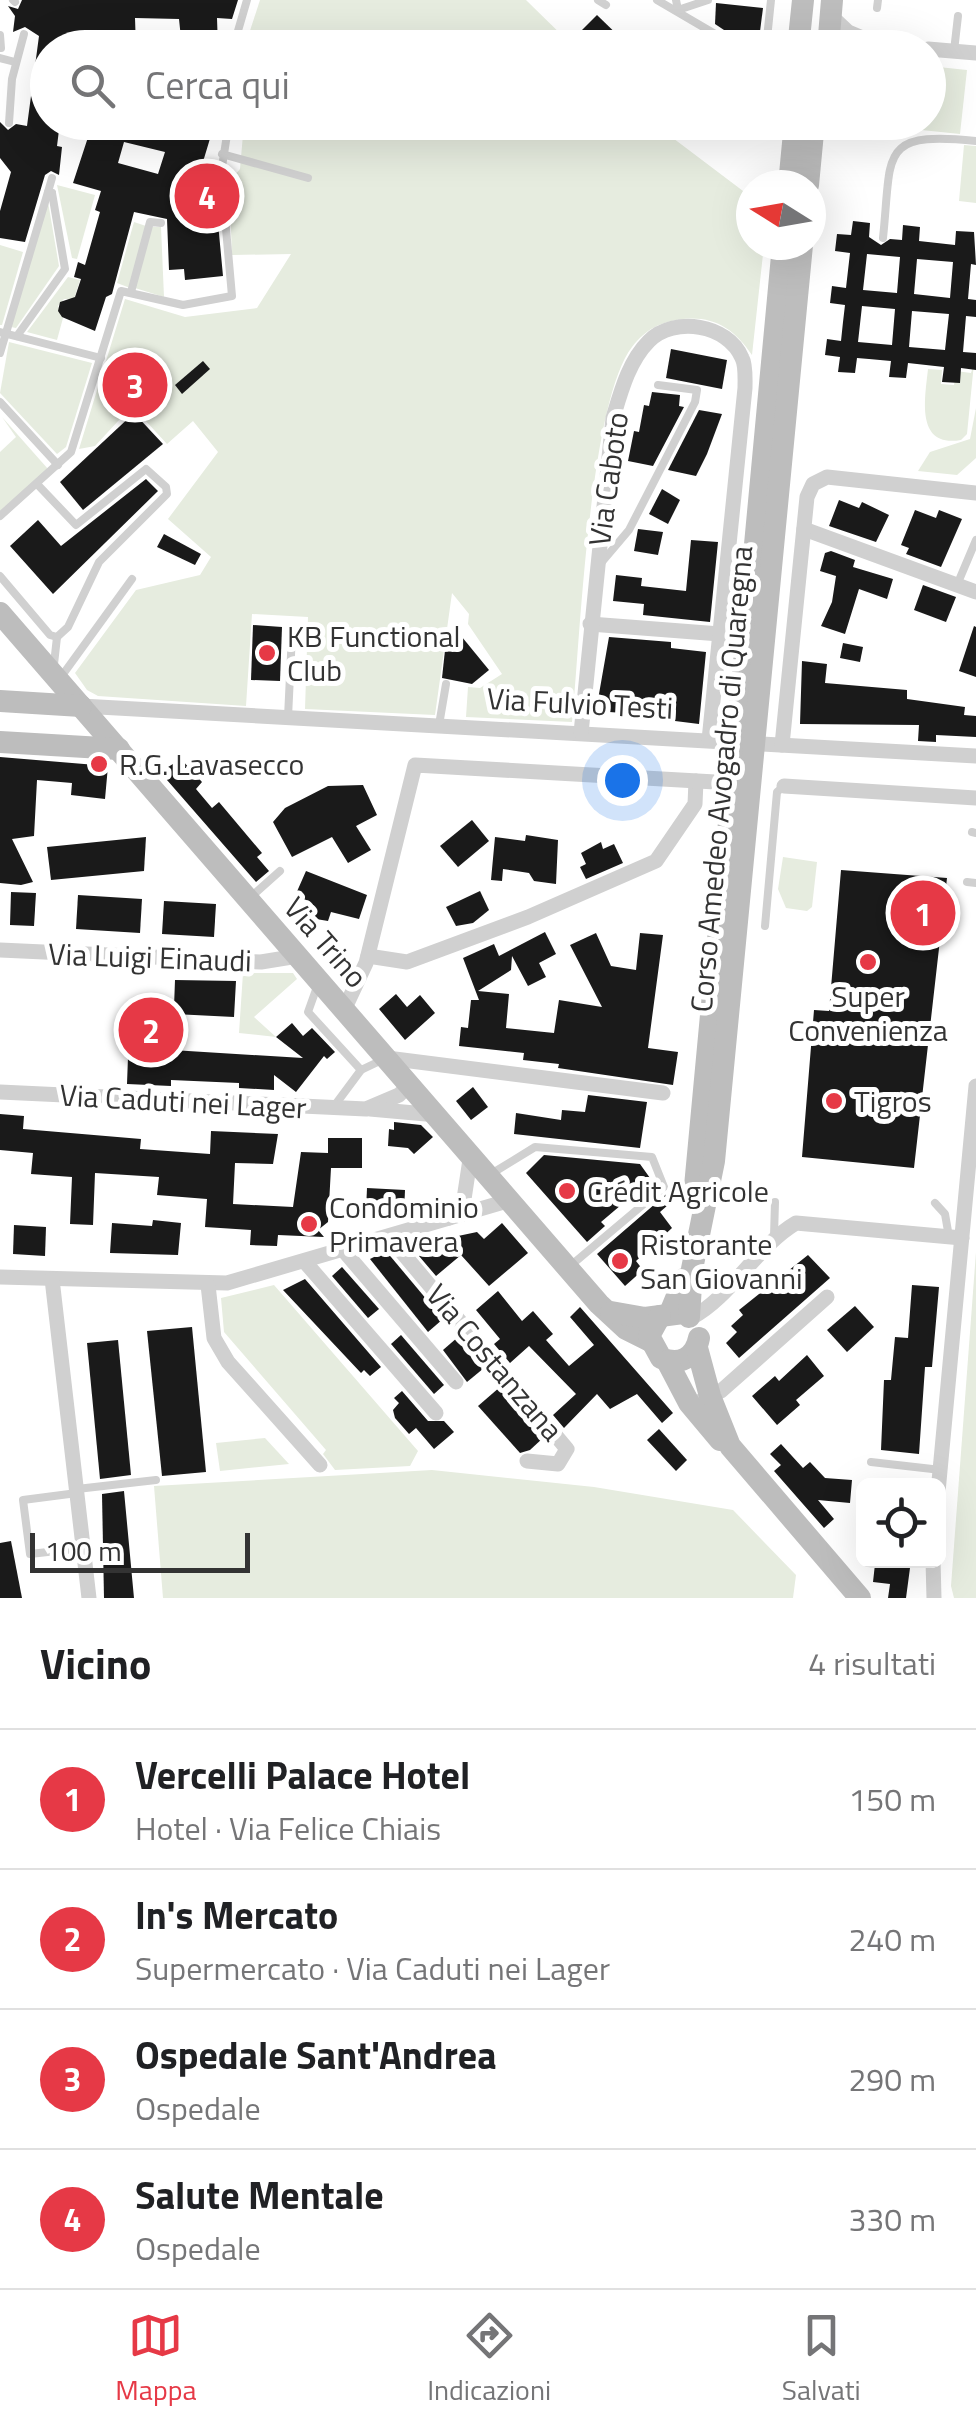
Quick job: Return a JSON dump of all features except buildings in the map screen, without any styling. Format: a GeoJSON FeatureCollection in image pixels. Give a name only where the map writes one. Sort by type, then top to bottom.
{"type":"FeatureCollection","features":[{"type":"Feature","properties":{"kind":"main road"},"geometry":{"type":"LineString","coordinates":[[800,30],[803,0]]}},
{"type":"Feature","properties":{"kind":"main road"},"geometry":{"type":"LineString","coordinates":[[790,170],[793,140]]}},
{"type":"Feature","properties":{"kind":"main road"},"geometry":{"type":"LineString","coordinates":[[809,170],[812,140]]}},
{"type":"Feature","properties":{"kind":"main road","name":"Corso Amedeo Avogadro di Quaregna"},"geometry":{"type":"LineString","coordinates":[[678,1316],[692,1269],[714,1160],[782,260]]}},
{"type":"Feature","properties":{"kind":"main road","name":"Corso Amedeo Avogadro di Quaregna"},"geometry":{"type":"LineString","coordinates":[[678,1316],[690,1228],[732,783],[745,743],[800,260]]}},
{"type":"Feature","properties":{"kind":"main road","name":"Via Trino"},"geometry":{"type":"LineString","coordinates":[[0,614],[606,1311],[626,1329],[650,1342]]}},
{"type":"Feature","properties":{"kind":"main road","name":"Via Fulvio Testi"},"geometry":{"type":"LineString","coordinates":[[0,701],[81,706]]}},
{"type":"Feature","properties":{"kind":"main road"},"geometry":{"type":"LineString","coordinates":[[0,742],[119,749]]}},
{"type":"Feature","properties":{"kind":"main road"},"geometry":{"type":"LineString","coordinates":[[606,1311],[630,1318],[678,1316],[699,1332],[699,1400]]}},
{"type":"Feature","properties":{"kind":"main road"},"geometry":{"type":"LineString","coordinates":[[678,1316],[652,1324],[650,1342],[656,1354],[667,1361],[699,1400],[717,1438],[730,1446],[860,1598]]}},
{"type":"Feature","properties":{"kind":"main road"},"geometry":{"type":"LineString","coordinates":[[667,1361],[679,1362],[697,1348]]}},
{"type":"Feature","properties":{"kind":"street"},"geometry":{"type":"LineString","coordinates":[[831,7],[847,30]]}},
{"type":"Feature","properties":{"kind":"street"},"geometry":{"type":"LineString","coordinates":[[946,50],[976,53]]}},
{"type":"Feature","properties":{"kind":"street","name":"Via Caboto"},"geometry":{"type":"LineString","coordinates":[[580,733],[613,418],[626,378],[650,340],[673,327],[702,327],[723,336],[742,358]]}},
{"type":"Feature","properties":{"kind":"street","name":"Corso Amedeo Avogadro di Quaregna"},"geometry":{"type":"LineString","coordinates":[[709,740],[746,388],[742,358]]}},
{"type":"Feature","properties":{"kind":"street","name":"Corso Amedeo Avogadro di Quaregna"},"geometry":{"type":"LineString","coordinates":[[782,745],[804,529],[813,484],[827,478],[976,493]]}},
{"type":"Feature","properties":{"kind":"street"},"geometry":{"type":"LineString","coordinates":[[804,529],[976,592]]}},
{"type":"Feature","properties":{"kind":"street"},"geometry":{"type":"LineString","coordinates":[[590,624],[720,634]]}},
{"type":"Feature","properties":{"kind":"street","name":"Via Fulvio Testi"},"geometry":{"type":"LineString","coordinates":[[81,706],[976,756]]}},
{"type":"Feature","properties":{"kind":"street"},"geometry":{"type":"LineString","coordinates":[[344,1010],[368,956],[415,765],[732,783]]}},
{"type":"Feature","properties":{"kind":"street"},"geometry":{"type":"LineString","coordinates":[[368,956],[407,962],[656,861],[695,804],[696,781]]}},
{"type":"Feature","properties":{"kind":"street"},"geometry":{"type":"LineString","coordinates":[[784,786],[976,798]]}},
{"type":"Feature","properties":{"kind":"street","name":"Via Luigi Einaudi"},"geometry":{"type":"LineString","coordinates":[[0,950],[261,962],[298,956]]}},
{"type":"Feature","properties":{"kind":"street"},"geometry":{"type":"LineString","coordinates":[[388,1058],[663,1092]]}},
{"type":"Feature","properties":{"kind":"street","name":"Via Caduti nei Lager"},"geometry":{"type":"LineString","coordinates":[[366,1109],[400,1094],[410,1084]]}},
{"type":"Feature","properties":{"kind":"street"},"geometry":{"type":"LineString","coordinates":[[939,1478],[955,1238],[976,1086]]}},
{"type":"Feature","properties":{"kind":"street","name":"Via Caduti nei Lager"},"geometry":{"type":"LineString","coordinates":[[0,1092],[366,1109],[438,1116]]}},
{"type":"Feature","properties":{"kind":"street"},"geometry":{"type":"LineString","coordinates":[[446,1221],[464,1199],[470,1153]]}},
{"type":"Feature","properties":{"kind":"street"},"geometry":{"type":"LineString","coordinates":[[0,1277],[208,1284],[305,1262],[511,1200]]}},
{"type":"Feature","properties":{"kind":"street"},"geometry":{"type":"LineString","coordinates":[[678,1316],[706,1309],[774,1236],[796,1223],[955,1238]]}},
{"type":"Feature","properties":{"kind":"street","name":"Via Costanzana"},"geometry":{"type":"LineString","coordinates":[[390,1238],[567,1449],[558,1464],[527,1461]]}},
{"type":"Feature","properties":{"kind":"street"},"geometry":{"type":"LineString","coordinates":[[344,1251],[456,1382]]}},
{"type":"Feature","properties":{"kind":"street"},"geometry":{"type":"LineString","coordinates":[[305,1262],[436,1413]]}},
{"type":"Feature","properties":{"kind":"street"},"geometry":{"type":"LineString","coordinates":[[52,1279],[90,1598]]}},
{"type":"Feature","properties":{"kind":"street"},"geometry":{"type":"LineString","coordinates":[[208,1284],[214,1338],[228,1362],[320,1465]]}},
{"type":"Feature","properties":{"kind":"street"},"geometry":{"type":"LineString","coordinates":[[699,1400],[725,1388],[827,1296]]}},
{"type":"Feature","properties":{"kind":"street"},"geometry":{"type":"LineString","coordinates":[[933,1568],[934,1598]]}},
{"type":"Feature","properties":{"kind":"lane"},"geometry":{"type":"LineString","coordinates":[[238,30],[247,0]]}},
{"type":"Feature","properties":{"kind":"lane"},"geometry":{"type":"LineString","coordinates":[[657,0],[677,5],[713,30]]}},
{"type":"Feature","properties":{"kind":"lane"},"geometry":{"type":"LineString","coordinates":[[677,5],[708,0]]}},
{"type":"Feature","properties":{"kind":"lane"},"geometry":{"type":"LineString","coordinates":[[768,30],[771,0]]}},
{"type":"Feature","properties":{"kind":"lane"},"geometry":{"type":"LineString","coordinates":[[954,51],[958,16]]}},
{"type":"Feature","properties":{"kind":"lane"},"geometry":{"type":"LineString","coordinates":[[9,124],[5,93],[24,34]]}},
{"type":"Feature","properties":{"kind":"lane"},"geometry":{"type":"LineString","coordinates":[[0,35],[1,48]]}},
{"type":"Feature","properties":{"kind":"lane"},"geometry":{"type":"LineString","coordinates":[[0,58],[15,62]]}},
{"type":"Feature","properties":{"kind":"lane"},"geometry":{"type":"LineString","coordinates":[[946,138],[976,141]]}},
{"type":"Feature","properties":{"kind":"lane"},"geometry":{"type":"LineString","coordinates":[[0,516],[74,446],[121,291],[182,304],[232,296],[222,154],[225,140]]}},
{"type":"Feature","properties":{"kind":"lane"},"geometry":{"type":"LineString","coordinates":[[884,238],[895,156],[904,144],[916,140]]}},
{"type":"Feature","properties":{"kind":"lane"},"geometry":{"type":"LineString","coordinates":[[222,154],[308,178]]}},
{"type":"Feature","properties":{"kind":"lane"},"geometry":{"type":"LineString","coordinates":[[0,353],[52,178]]}},
{"type":"Feature","properties":{"kind":"lane"},"geometry":{"type":"LineString","coordinates":[[17,336],[65,270],[56,198],[48,192]]}},
{"type":"Feature","properties":{"kind":"lane"},"geometry":{"type":"LineString","coordinates":[[131,292],[150,222],[161,223]]}},
{"type":"Feature","properties":{"kind":"lane"},"geometry":{"type":"LineString","coordinates":[[3,333],[101,358]]}},
{"type":"Feature","properties":{"kind":"lane"},"geometry":{"type":"LineString","coordinates":[[597,564],[613,555],[695,402],[697,390],[658,385]]}},
{"type":"Feature","properties":{"kind":"lane"},"geometry":{"type":"LineString","coordinates":[[0,402],[58,465]]}},
{"type":"Feature","properties":{"kind":"lane"},"geometry":{"type":"LineString","coordinates":[[0,576],[50,635],[57,636],[68,627],[100,562],[167,494],[166,487],[146,469],[76,525],[38,484]]}},
{"type":"Feature","properties":{"kind":"lane"},"geometry":{"type":"LineString","coordinates":[[957,585],[976,540]]}},
{"type":"Feature","properties":{"kind":"lane"},"geometry":{"type":"LineString","coordinates":[[56,677],[132,578]]}},
{"type":"Feature","properties":{"kind":"lane"},"geometry":{"type":"LineString","coordinates":[[288,717],[292,634]]}},
{"type":"Feature","properties":{"kind":"lane"},"geometry":{"type":"LineString","coordinates":[[56,677],[57,636]]}},
{"type":"Feature","properties":{"kind":"lane"},"geometry":{"type":"LineString","coordinates":[[439,725],[446,684]]}},
{"type":"Feature","properties":{"kind":"lane"},"geometry":{"type":"LineString","coordinates":[[765,926],[778,792],[784,786]]}},
{"type":"Feature","properties":{"kind":"lane"},"geometry":{"type":"LineString","coordinates":[[249,899],[280,871]]}},
{"type":"Feature","properties":{"kind":"lane"},"geometry":{"type":"LineString","coordinates":[[319,980],[308,1012],[362,1070]]}},
{"type":"Feature","properties":{"kind":"lane"},"geometry":{"type":"LineString","coordinates":[[333,1109],[362,1070],[388,1058]]}},
{"type":"Feature","properties":{"kind":"lane"},"geometry":{"type":"LineString","coordinates":[[490,1175],[534,1147],[652,1158],[664,1187],[569,1267]]}},
{"type":"Feature","properties":{"kind":"lane"},"geometry":{"type":"LineString","coordinates":[[774,1236],[775,1202]]}},
{"type":"Feature","properties":{"kind":"lane"},"geometry":{"type":"LineString","coordinates":[[936,1202],[955,1238]]}},
{"type":"Feature","properties":{"kind":"lane"},"geometry":{"type":"LineString","coordinates":[[871,1462],[940,1470]]}},
{"type":"Feature","properties":{"kind":"lane"},"geometry":{"type":"LineString","coordinates":[[83,1548],[30,1554],[23,1500],[156,1480]]}},
{"type":"Feature","properties":{"kind":"shaded area"},"geometry":{"type":"Polygon","coordinates":[[[260,0],[526,0],[557,30],[250,30],[260,0]]]}},
{"type":"Feature","properties":{"kind":"shaded area"},"geometry":{"type":"Polygon","coordinates":[[[946,68],[967,70],[960,134],[946,133],[946,68]]]}},
{"type":"Feature","properties":{"kind":"shaded area"},"geometry":{"type":"Polygon","coordinates":[[[243,140],[676,140],[736,186],[736,260],[762,260],[752,355],[723,326],[683,319],[660,324],[643,335],[617,376],[596,469],[572,722],[466,717],[468,687],[480,688],[502,674],[468,624],[469,614],[452,593],[435,715],[305,709],[308,617],[252,614],[246,706],[98,696],[87,690],[75,673],[136,590],[200,575],[211,557],[168,519],[218,452],[193,421],[167,444],[132,406],[95,446],[79,449],[125,299],[185,317],[257,308],[291,254],[232,255],[229,182],[240,169],[243,140]]]}},
{"type":"Feature","properties":{"kind":"shaded area"},"geometry":{"type":"Polygon","coordinates":[[[964,145],[976,146],[976,203],[959,201],[964,145]]]}},
{"type":"Feature","properties":{"kind":"shaded area"},"geometry":{"type":"Polygon","coordinates":[[[57,185],[95,195],[77,259],[72,258],[57,185]]]}},
{"type":"Feature","properties":{"kind":"shaded area"},"geometry":{"type":"Polygon","coordinates":[[[48,202],[59,266],[16,328],[11,327],[48,202]]]}},
{"type":"Feature","properties":{"kind":"shaded area"},"geometry":{"type":"Polygon","coordinates":[[[134,222],[146,226],[130,288],[117,283],[134,222]]]}},
{"type":"Feature","properties":{"kind":"shaded area"},"geometry":{"type":"Polygon","coordinates":[[[151,227],[161,227],[164,297],[135,288],[151,227]]]}},
{"type":"Feature","properties":{"kind":"shaded area"},"geometry":{"type":"Polygon","coordinates":[[[0,245],[23,252],[2,325],[0,325],[0,245]]]}},
{"type":"Feature","properties":{"kind":"shaded area"},"geometry":{"type":"Polygon","coordinates":[[[68,277],[80,280],[74,299],[64,299],[58,306],[63,318],[57,340],[27,332],[68,277]]]}},
{"type":"Feature","properties":{"kind":"shaded area"},"geometry":{"type":"Polygon","coordinates":[[[9,342],[92,363],[66,447],[57,454],[0,393],[9,342]]]}},
{"type":"Feature","properties":{"kind":"shaded area"},"geometry":{"type":"Polygon","coordinates":[[[974,363],[967,434],[961,440],[936,436],[926,418],[928,369],[942,370],[941,384],[954,385],[956,371],[971,373],[974,363]]]}},
{"type":"Feature","properties":{"kind":"shaded area"},"geometry":{"type":"Polygon","coordinates":[[[976,408],[976,458],[957,475],[918,471],[930,452],[970,439],[976,408]]]}},
{"type":"Feature","properties":{"kind":"shaded area"},"geometry":{"type":"Polygon","coordinates":[[[2,417],[48,469],[0,511],[0,452],[16,437],[2,417]]]}},
{"type":"Feature","properties":{"kind":"shaded area"},"geometry":{"type":"Polygon","coordinates":[[[783,857],[817,862],[812,907],[807,911],[786,908],[778,889],[783,857]]]}},
{"type":"Feature","properties":{"kind":"shaded area"},"geometry":{"type":"Polygon","coordinates":[[[243,973],[293,973],[297,979],[254,1017],[276,1037],[239,1033],[243,973]]]}},
{"type":"Feature","properties":{"kind":"shaded area"},"geometry":{"type":"Polygon","coordinates":[[[976,1252],[976,1598],[954,1598],[951,1586],[976,1252]]]}},
{"type":"Feature","properties":{"kind":"shaded area"},"geometry":{"type":"Polygon","coordinates":[[[274,1285],[418,1451],[410,1466],[335,1470],[323,1454],[326,1450],[224,1332],[221,1298],[274,1285]]]}},
{"type":"Feature","properties":{"kind":"shaded area"},"geometry":{"type":"Polygon","coordinates":[[[265,1438],[289,1464],[220,1471],[216,1443],[265,1438]]]}},
{"type":"Feature","properties":{"kind":"shaded area"},"geometry":{"type":"Polygon","coordinates":[[[432,1470],[594,1487],[733,1510],[796,1575],[793,1598],[163,1598],[154,1486],[432,1470]]]}},
{"type":"Feature","properties":{"kind":"place","name":"Salute Mentale"},"geometry":{"type":"Point","coordinates":[207,196]}},
{"type":"Feature","properties":{"kind":"place","name":"Ospedale Sant'Andrea"},"geometry":{"type":"Point","coordinates":[135,385]}},
{"type":"Feature","properties":{"kind":"place","name":"KB Functional Club"},"geometry":{"type":"Point","coordinates":[267,653]}},
{"type":"Feature","properties":{"kind":"place","name":"R.G. Lavasecco"},"geometry":{"type":"Point","coordinates":[99,764]}},
{"type":"Feature","properties":{"kind":"place","name":"Vercelli Palace Hotel"},"geometry":{"type":"Point","coordinates":[923,913]}},
{"type":"Feature","properties":{"kind":"place","name":"Super Convenienza"},"geometry":{"type":"Point","coordinates":[868,962]}},
{"type":"Feature","properties":{"kind":"place","name":"In's Mercato"},"geometry":{"type":"Point","coordinates":[151,1030]}},
{"type":"Feature","properties":{"kind":"place","name":"Tigros"},"geometry":{"type":"Point","coordinates":[834,1101]}},
{"type":"Feature","properties":{"kind":"place","name":"Crédit Agricole"},"geometry":{"type":"Point","coordinates":[567,1191]}},
{"type":"Feature","properties":{"kind":"place","name":"Condominio Primavera"},"geometry":{"type":"Point","coordinates":[309,1224]}},
{"type":"Feature","properties":{"kind":"place","name":"Ristorante San Giovanni"},"geometry":{"type":"Point","coordinates":[620,1261]}}]}
